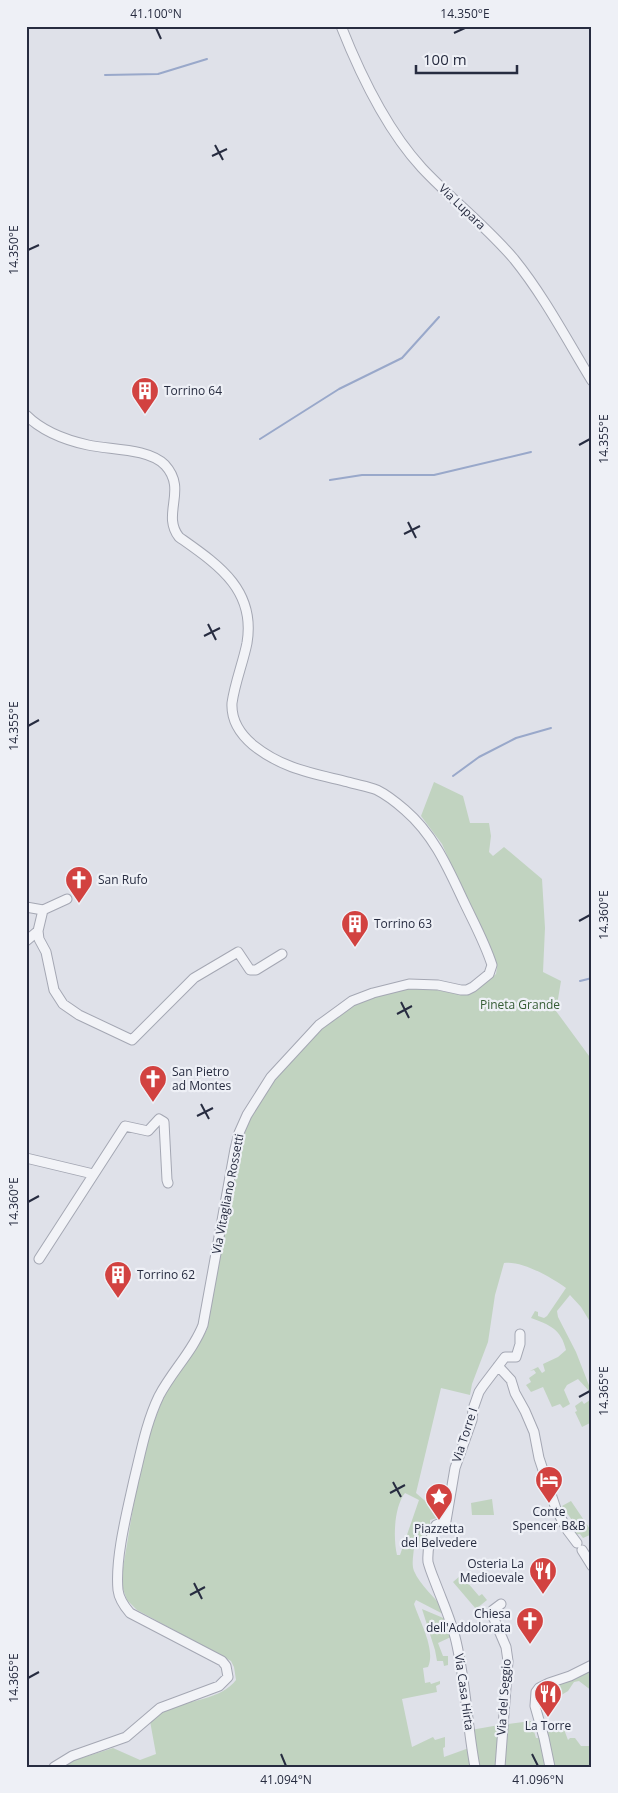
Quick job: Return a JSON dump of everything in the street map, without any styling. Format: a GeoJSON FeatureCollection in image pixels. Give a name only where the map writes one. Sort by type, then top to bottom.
{"type":"FeatureCollection","features":[{"type":"Feature","properties":{"kind":"street","name":"Via Lupara"},"geometry":{"type":"LineString","coordinates":[[341,26],[367,82],[409,152],[441,187],[504,247],[519,265],[592,381]]}},
{"type":"Feature","properties":{"kind":"street","name":"Via Vitagliano Rossetti"},"geometry":{"type":"LineString","coordinates":[[26,415],[36,425],[55,435],[87,445],[138,452],[164,464],[170,472],[176,488],[172,518],[174,531],[178,537],[232,580],[244,603],[248,635],[232,703],[232,713],[238,729],[246,739],[280,763],[293,769],[376,790],[391,799],[413,817],[426,831],[440,852],[492,965],[489,974],[467,990],[438,984],[409,984],[373,993],[352,1001],[319,1025],[270,1077],[247,1114],[239,1133],[235,1150],[203,1325],[198,1338],[159,1396],[146,1429],[125,1520],[118,1575],[118,1592],[122,1603],[130,1612],[222,1661],[226,1666],[228,1677],[219,1686],[160,1708],[126,1737],[72,1756],[54,1767]]}},
{"type":"Feature","properties":{"kind":"street"},"geometry":{"type":"LineString","coordinates":[[26,907],[43,910],[67,899]]}},
{"type":"Feature","properties":{"kind":"street"},"geometry":{"type":"LineString","coordinates":[[43,910],[38,931],[46,952],[54,990],[63,1004],[79,1015],[132,1040],[194,978],[238,952],[250,970],[256,970],[282,954]]}},
{"type":"Feature","properties":{"kind":"street"},"geometry":{"type":"LineString","coordinates":[[26,941],[38,931]]}},
{"type":"Feature","properties":{"kind":"street"},"geometry":{"type":"LineString","coordinates":[[39,1259],[122,1128],[128,1126],[148,1131],[159,1119],[162,1120],[165,1126],[168,1183]]}},
{"type":"Feature","properties":{"kind":"street"},"geometry":{"type":"LineString","coordinates":[[26,1158],[93,1174]]}},
{"type":"Feature","properties":{"kind":"street"},"geometry":{"type":"LineString","coordinates":[[520,1334],[520,1344],[516,1358],[505,1357],[498,1366],[511,1380],[515,1393],[534,1432],[539,1458],[556,1509],[592,1566]]}},
{"type":"Feature","properties":{"kind":"street","name":"Via Torre I"},"geometry":{"type":"LineString","coordinates":[[433,1533],[436,1525],[446,1521],[455,1468],[472,1420],[473,1410],[482,1386],[498,1366]]}},
{"type":"Feature","properties":{"kind":"street","name":"Via Casa Hirta"},"geometry":{"type":"LineString","coordinates":[[433,1533],[428,1553],[428,1562],[449,1616],[457,1644],[466,1690],[475,1767]]}},
{"type":"Feature","properties":{"kind":"street","name":"Via del Seggio"},"geometry":{"type":"LineString","coordinates":[[500,1767],[508,1661],[506,1647],[492,1614],[493,1610],[501,1604]]}},
{"type":"Feature","properties":{"kind":"street"},"geometry":{"type":"LineString","coordinates":[[550,1767],[535,1706],[536,1692],[544,1685],[592,1666]]}},
{"type":"Feature","properties":{"kind":"green space","name":"Pineta Grande"},"geometry":{"type":"Polygon","coordinates":[[[434,782],[463,796],[470,823],[489,823],[491,836],[489,852],[493,856],[504,847],[542,879],[545,928],[543,972],[561,981],[556,1011],[592,1060],[592,1325],[581,1307],[570,1295],[557,1311],[592,1393],[592,1422],[582,1427],[575,1412],[577,1411],[575,1406],[582,1401],[584,1404],[590,1400],[589,1391],[578,1379],[567,1385],[564,1390],[570,1404],[563,1408],[560,1404],[552,1407],[543,1387],[531,1392],[526,1385],[531,1382],[529,1378],[536,1373],[534,1370],[530,1371],[538,1367],[542,1373],[545,1371],[543,1364],[558,1357],[566,1350],[558,1332],[544,1323],[531,1318],[535,1311],[538,1312],[538,1316],[544,1318],[547,1316],[566,1288],[544,1274],[527,1267],[519,1264],[504,1263],[495,1295],[488,1342],[472,1384],[470,1395],[441,1388],[416,1493],[438,1510],[437,1518],[430,1520],[430,1535],[421,1537],[419,1544],[414,1546],[413,1568],[420,1581],[445,1610],[445,1615],[416,1600],[414,1604],[429,1644],[430,1653],[428,1667],[423,1668],[425,1683],[430,1682],[431,1684],[440,1681],[440,1684],[436,1686],[437,1692],[402,1699],[412,1747],[433,1737],[435,1740],[445,1737],[444,1757],[469,1748],[472,1767],[63,1767],[69,1762],[113,1748],[140,1760],[156,1754],[150,1721],[167,1709],[222,1692],[236,1680],[231,1661],[137,1610],[127,1600],[123,1589],[123,1568],[137,1484],[147,1440],[164,1396],[207,1330],[240,1141],[249,1119],[270,1083],[323,1026],[352,1006],[404,988],[426,988],[458,994],[471,994],[496,974],[497,967],[442,844],[421,816],[434,782]],[[405,1493],[401,1499],[395,1523],[397,1555],[400,1555],[419,1500],[405,1493]]]}},
{"type":"Feature","properties":{"kind":"green space"},"geometry":{"type":"Polygon","coordinates":[[[492,1499],[494,1515],[472,1515],[471,1503],[492,1499]]]}},
{"type":"Feature","properties":{"kind":"green space"},"geometry":{"type":"Polygon","coordinates":[[[571,1501],[592,1534],[583,1538],[580,1534],[573,1535],[567,1523],[572,1520],[562,1506],[571,1501]]]}},
{"type":"Feature","properties":{"kind":"green space"},"geometry":{"type":"Polygon","coordinates":[[[461,1575],[479,1596],[482,1594],[487,1600],[476,1609],[453,1582],[461,1575]]]}},
{"type":"Feature","properties":{"kind":"green space"},"geometry":{"type":"Polygon","coordinates":[[[422,1609],[448,1620],[453,1636],[438,1643],[443,1656],[448,1656],[448,1665],[444,1666],[443,1661],[437,1661],[422,1609]]]}},
{"type":"Feature","properties":{"kind":"green space"},"geometry":{"type":"Polygon","coordinates":[[[592,1668],[592,1691],[579,1681],[574,1682],[568,1691],[558,1697],[554,1690],[560,1687],[558,1683],[592,1668]]]}},
{"type":"Feature","properties":{"kind":"green space"},"geometry":{"type":"Polygon","coordinates":[[[531,1721],[536,1738],[542,1738],[547,1767],[502,1767],[507,1724],[531,1721]]]}},
{"type":"Feature","properties":{"kind":"green space"},"geometry":{"type":"Polygon","coordinates":[[[562,1724],[568,1740],[575,1738],[581,1746],[592,1746],[592,1767],[552,1767],[546,1733],[561,1728],[562,1724]]]}},
{"type":"Feature","properties":{"kind":"green space"},"geometry":{"type":"Polygon","coordinates":[[[499,1725],[496,1767],[477,1767],[471,1730],[499,1725]]]}},
{"type":"Feature","properties":{"kind":"waterway"},"geometry":{"type":"LineString","coordinates":[[105,75],[158,74],[207,59]]}},
{"type":"Feature","properties":{"kind":"waterway"},"geometry":{"type":"LineString","coordinates":[[260,439],[339,389],[402,358],[439,317]]}},
{"type":"Feature","properties":{"kind":"waterway"},"geometry":{"type":"LineString","coordinates":[[330,480],[362,475],[434,475],[531,452]]}},
{"type":"Feature","properties":{"kind":"waterway"},"geometry":{"type":"LineString","coordinates":[[453,776],[479,757],[516,738],[551,728]]}},
{"type":"Feature","properties":{"kind":"waterway"},"geometry":{"type":"LineString","coordinates":[[580,981],[592,978]]}},
{"type":"Feature","properties":{"kind":"place","name":"Torrino 64"},"geometry":{"type":"Point","coordinates":[145,415]}},
{"type":"Feature","properties":{"kind":"place","name":"San Rufo"},"geometry":{"type":"Point","coordinates":[79,904]}},
{"type":"Feature","properties":{"kind":"place","name":"Torrino 63"},"geometry":{"type":"Point","coordinates":[355,948]}},
{"type":"Feature","properties":{"kind":"place","name":"San Pietro ad Montes"},"geometry":{"type":"Point","coordinates":[153,1103]}},
{"type":"Feature","properties":{"kind":"place","name":"Torrino 62"},"geometry":{"type":"Point","coordinates":[118,1299]}},
{"type":"Feature","properties":{"kind":"place","name":"Conte Spencer B&B"},"geometry":{"type":"Point","coordinates":[549,1504]}},
{"type":"Feature","properties":{"kind":"place","name":"Piazzetta del Belvedere"},"geometry":{"type":"Point","coordinates":[439,1521]}},
{"type":"Feature","properties":{"kind":"place","name":"Osteria La Medioevale"},"geometry":{"type":"Point","coordinates":[543,1595]}},
{"type":"Feature","properties":{"kind":"place","name":"Chiesa dell'Addolorata"},"geometry":{"type":"Point","coordinates":[530,1645]}},
{"type":"Feature","properties":{"kind":"place","name":"La Torre"},"geometry":{"type":"Point","coordinates":[548,1718]}}]}
